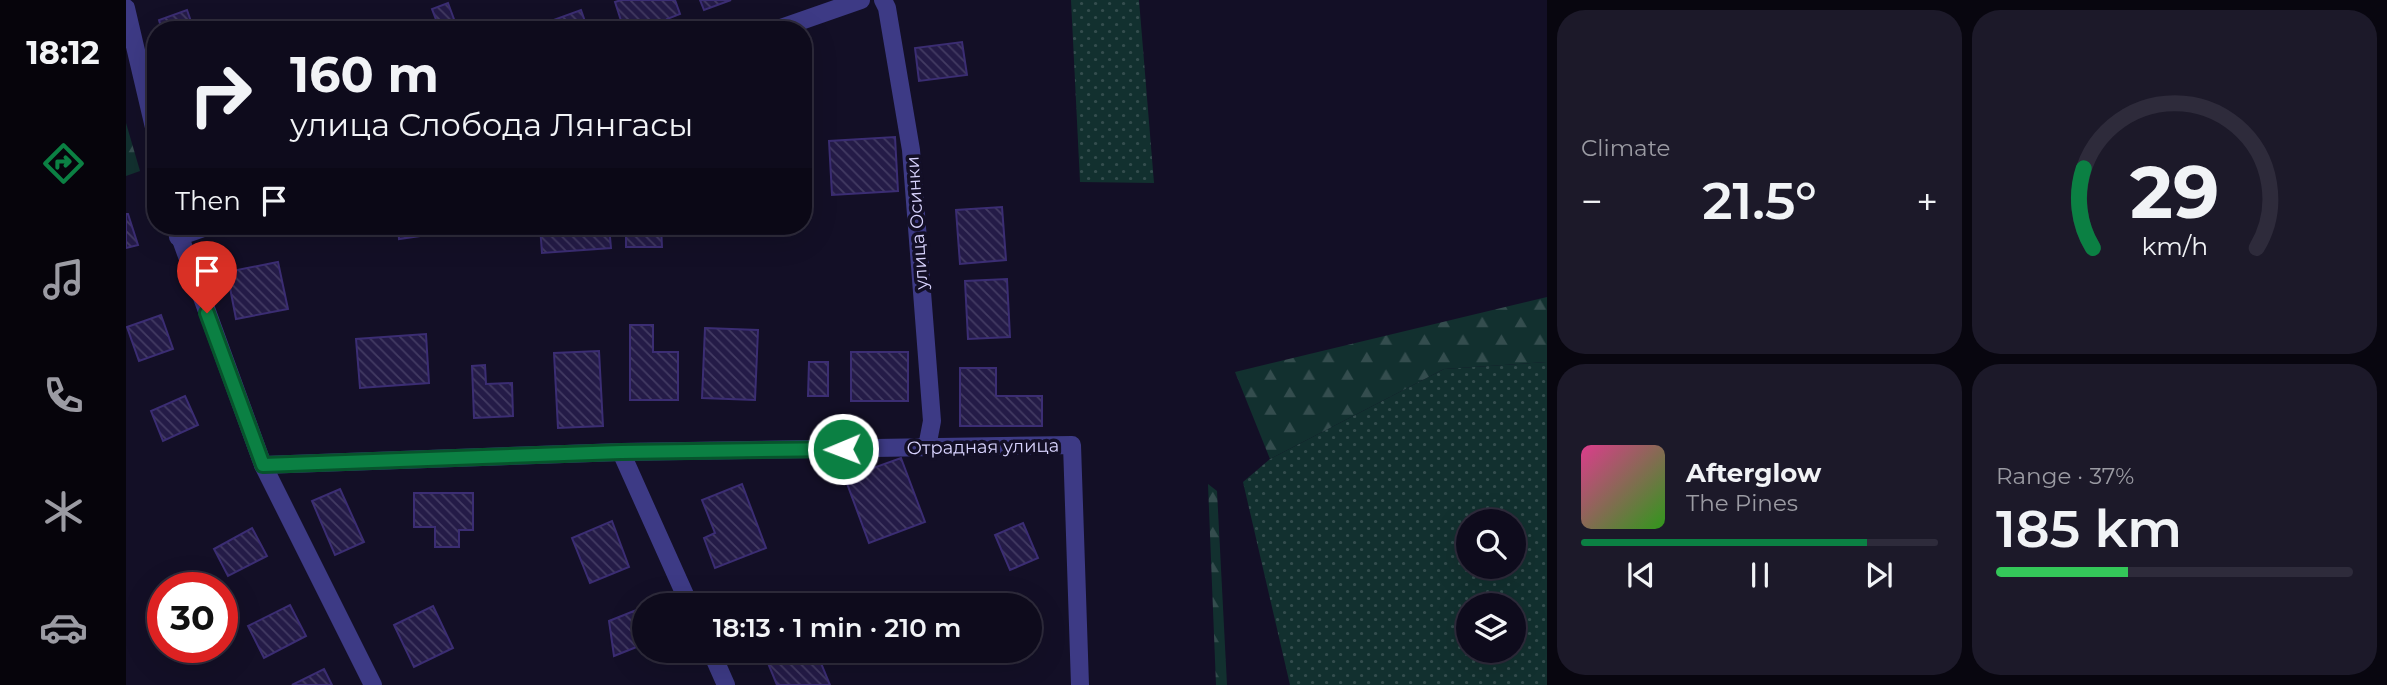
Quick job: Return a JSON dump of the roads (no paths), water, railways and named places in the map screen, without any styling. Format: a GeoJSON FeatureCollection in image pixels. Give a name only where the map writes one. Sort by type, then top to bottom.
{"type":"FeatureCollection","features":[{"type":"Feature","properties":{"kind":"street"},"geometry":{"type":"LineString","coordinates":[[801,21],[861,0]]}},
{"type":"Feature","properties":{"kind":"street","name":"улица Осинки"},"geometry":{"type":"LineString","coordinates":[[883,0],[887,8],[911,150],[932,421],[927,447]]}},
{"type":"Feature","properties":{"kind":"street"},"geometry":{"type":"LineString","coordinates":[[126,8],[132,57],[147,106]]}},
{"type":"Feature","properties":{"kind":"street"},"geometry":{"type":"LineString","coordinates":[[178,235],[263,465],[373,685]]}},
{"type":"Feature","properties":{"kind":"street","name":"Отрадная улица"},"geometry":{"type":"LineString","coordinates":[[263,465],[621,452],[1072,445],[1080,685]]}},
{"type":"Feature","properties":{"kind":"street"},"geometry":{"type":"LineString","coordinates":[[621,452],[684,593]]}},
{"type":"Feature","properties":{"kind":"street"},"geometry":{"type":"LineString","coordinates":[[716,663],[726,685]]}}]}
